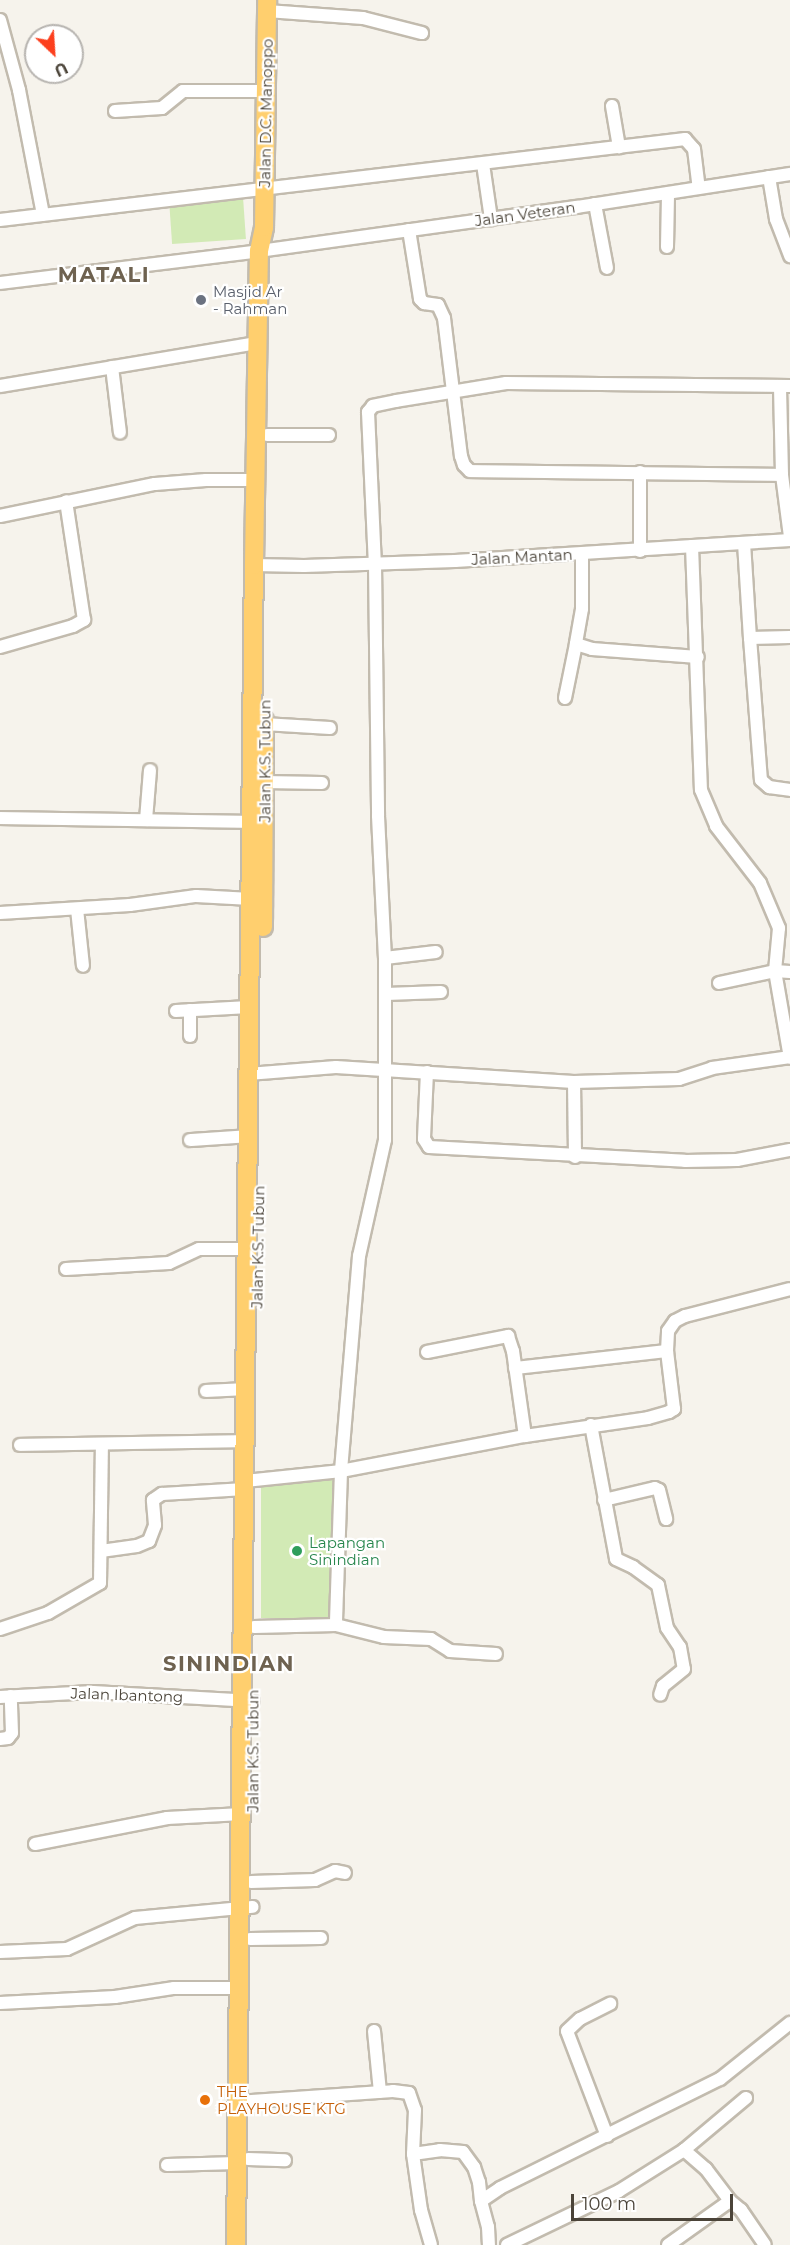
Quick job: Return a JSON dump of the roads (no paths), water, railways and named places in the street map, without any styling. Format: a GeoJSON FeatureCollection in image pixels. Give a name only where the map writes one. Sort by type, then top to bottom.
{"type":"FeatureCollection","features":[{"type":"Feature","properties":{"kind":"highway","name":"Jalan D.C. Manoppo"},"geometry":{"type":"LineString","coordinates":[[263,250],[267,20]]}},
{"type":"Feature","properties":{"kind":"highway","name":"Jalan K.S. Tubun"},"geometry":{"type":"LineString","coordinates":[[248,2245],[243,2161],[239,1988],[248,1874],[249,1483],[254,1074],[264,782],[256,480],[258,343],[263,250]]}},
{"type":"Feature","properties":{"kind":"highway","name":"Jalan K.S. Tubun"},"geometry":{"type":"LineString","coordinates":[[248,1874],[242,1814],[254,1627],[249,1483],[245,1441],[248,1136],[254,1074],[249,1007],[251,822],[259,565],[267,435],[263,250]]}},
{"type":"Feature","properties":{"kind":"highway","name":"Jalan K.S. Tubun"},"geometry":{"type":"LineString","coordinates":[[243,2102],[250,1939],[246,1907]]}},
{"type":"Feature","properties":{"kind":"highway","name":"Jalan K.S. Tubun"},"geometry":{"type":"LineString","coordinates":[[236,2245],[243,2161]]}},
{"type":"Feature","properties":{"kind":"street"},"geometry":{"type":"LineString","coordinates":[[267,20],[363,18],[422,33]]}},
{"type":"Feature","properties":{"kind":"street"},"geometry":{"type":"LineString","coordinates":[[1,23],[19,90],[44,215]]}},
{"type":"Feature","properties":{"kind":"street"},"geometry":{"type":"LineString","coordinates":[[115,111],[162,108],[183,91],[267,91]]}},
{"type":"Feature","properties":{"kind":"street"},"geometry":{"type":"LineString","coordinates":[[612,106],[619,147]]}},
{"type":"Feature","properties":{"kind":"street"},"geometry":{"type":"LineString","coordinates":[[0,220],[689,140],[694,149],[699,188]]}},
{"type":"Feature","properties":{"kind":"street"},"geometry":{"type":"LineString","coordinates":[[483,164],[491,219]]}},
{"type":"Feature","properties":{"kind":"street","name":"Jalan Veteran"},"geometry":{"type":"LineString","coordinates":[[0,283],[491,219],[790,174]]}},
{"type":"Feature","properties":{"kind":"street"},"geometry":{"type":"LineString","coordinates":[[770,177],[776,219],[790,256]]}},
{"type":"Feature","properties":{"kind":"street"},"geometry":{"type":"LineString","coordinates":[[667,247],[668,193]]}},
{"type":"Feature","properties":{"kind":"street"},"geometry":{"type":"LineString","coordinates":[[596,204],[607,268]]}},
{"type":"Feature","properties":{"kind":"street"},"geometry":{"type":"LineString","coordinates":[[409,230],[420,299],[424,303],[438,305],[442,310],[461,456],[464,465],[470,471],[782,475]]}},
{"type":"Feature","properties":{"kind":"street"},"geometry":{"type":"LineString","coordinates":[[0,386],[258,343]]}},
{"type":"Feature","properties":{"kind":"street"},"geometry":{"type":"LineString","coordinates":[[112,367],[120,433]]}},
{"type":"Feature","properties":{"kind":"street"},"geometry":{"type":"LineString","coordinates":[[336,1625],[341,1471],[359,1256],[385,1140],[387,1068],[385,958],[378,816],[375,564],[368,412],[373,406],[454,390],[524,382],[785,386],[786,450],[782,475],[790,539]]}},
{"type":"Feature","properties":{"kind":"street"},"geometry":{"type":"LineString","coordinates":[[267,435],[329,435]]}},
{"type":"Feature","properties":{"kind":"street"},"geometry":{"type":"LineString","coordinates":[[640,472],[640,551]]}},
{"type":"Feature","properties":{"kind":"street"},"geometry":{"type":"LineString","coordinates":[[0,516],[155,484],[206,480],[256,480]]}},
{"type":"Feature","properties":{"kind":"street"},"geometry":{"type":"LineString","coordinates":[[0,647],[74,626],[84,620],[66,501]]}},
{"type":"Feature","properties":{"kind":"street","name":"Jalan Mantan"},"geometry":{"type":"LineString","coordinates":[[259,565],[375,564],[582,555],[790,539]]}},
{"type":"Feature","properties":{"kind":"street"},"geometry":{"type":"LineString","coordinates":[[744,543],[755,725],[761,780],[769,787],[790,790]]}},
{"type":"Feature","properties":{"kind":"street"},"geometry":{"type":"LineString","coordinates":[[254,1074],[336,1067],[387,1068],[574,1082],[679,1079],[712,1068],[790,1057],[775,971],[779,928],[755,875],[726,841],[703,799],[692,546]]}},
{"type":"Feature","properties":{"kind":"street"},"geometry":{"type":"LineString","coordinates":[[566,698],[582,609],[582,555]]}},
{"type":"Feature","properties":{"kind":"street"},"geometry":{"type":"LineString","coordinates":[[750,638],[790,637]]}},
{"type":"Feature","properties":{"kind":"street"},"geometry":{"type":"LineString","coordinates":[[576,645],[592,649],[698,657]]}},
{"type":"Feature","properties":{"kind":"street"},"geometry":{"type":"LineString","coordinates":[[264,724],[330,728]]}},
{"type":"Feature","properties":{"kind":"street"},"geometry":{"type":"LineString","coordinates":[[146,820],[150,770]]}},
{"type":"Feature","properties":{"kind":"street"},"geometry":{"type":"LineString","coordinates":[[264,782],[322,783]]}},
{"type":"Feature","properties":{"kind":"street"},"geometry":{"type":"LineString","coordinates":[[0,818],[251,822]]}},
{"type":"Feature","properties":{"kind":"street"},"geometry":{"type":"LineString","coordinates":[[0,914],[77,909],[196,896],[251,899]]}},
{"type":"Feature","properties":{"kind":"street"},"geometry":{"type":"LineString","coordinates":[[77,909],[83,966]]}},
{"type":"Feature","properties":{"kind":"street"},"geometry":{"type":"LineString","coordinates":[[385,958],[436,952]]}},
{"type":"Feature","properties":{"kind":"street"},"geometry":{"type":"LineString","coordinates":[[719,984],[775,971],[790,972]]}},
{"type":"Feature","properties":{"kind":"street"},"geometry":{"type":"LineString","coordinates":[[386,994],[441,992]]}},
{"type":"Feature","properties":{"kind":"street"},"geometry":{"type":"LineString","coordinates":[[176,1011],[249,1007]]}},
{"type":"Feature","properties":{"kind":"street"},"geometry":{"type":"LineString","coordinates":[[190,1010],[190,1036]]}},
{"type":"Feature","properties":{"kind":"street"},"geometry":{"type":"LineString","coordinates":[[427,1072],[424,1139],[427,1146],[575,1157],[685,1161],[737,1160],[790,1150]]}},
{"type":"Feature","properties":{"kind":"street"},"geometry":{"type":"LineString","coordinates":[[574,1082],[575,1157]]}},
{"type":"Feature","properties":{"kind":"street"},"geometry":{"type":"LineString","coordinates":[[190,1140],[248,1136]]}},
{"type":"Feature","properties":{"kind":"street"},"geometry":{"type":"LineString","coordinates":[[66,1269],[169,1263],[199,1249],[248,1250]]}},
{"type":"Feature","properties":{"kind":"street"},"geometry":{"type":"LineString","coordinates":[[101,1551],[137,1546],[149,1541],[155,1525],[153,1500],[162,1494],[341,1471],[525,1436],[648,1418],[674,1409],[668,1331],[680,1318],[790,1289]]}},
{"type":"Feature","properties":{"kind":"street"},"geometry":{"type":"LineString","coordinates":[[427,1352],[508,1336],[525,1436]]}},
{"type":"Feature","properties":{"kind":"street"},"geometry":{"type":"LineString","coordinates":[[515,1368],[668,1351]]}},
{"type":"Feature","properties":{"kind":"street"},"geometry":{"type":"LineString","coordinates":[[206,1391],[246,1389]]}},
{"type":"Feature","properties":{"kind":"street"},"geometry":{"type":"LineString","coordinates":[[591,1425],[616,1558],[658,1585],[667,1628],[680,1647],[684,1670],[663,1686],[660,1695]]}},
{"type":"Feature","properties":{"kind":"street"},"geometry":{"type":"LineString","coordinates":[[20,1445],[245,1441]]}},
{"type":"Feature","properties":{"kind":"street"},"geometry":{"type":"LineString","coordinates":[[0,1629],[48,1613],[95,1588],[102,1578],[102,1444]]}},
{"type":"Feature","properties":{"kind":"street"},"geometry":{"type":"LineString","coordinates":[[604,1500],[655,1488],[658,1490],[666,1519]]}},
{"type":"Feature","properties":{"kind":"street"},"geometry":{"type":"LineString","coordinates":[[254,1627],[336,1625],[384,1637],[431,1640],[450,1651],[496,1654]]}},
{"type":"Feature","properties":{"kind":"street","name":"Jalan Ibantong"},"geometry":{"type":"LineString","coordinates":[[6,1696],[93,1692],[248,1700]]}},
{"type":"Feature","properties":{"kind":"street"},"geometry":{"type":"LineString","coordinates":[[0,1739],[8,1738],[12,1733],[6,1696]]}},
{"type":"Feature","properties":{"kind":"street"},"geometry":{"type":"LineString","coordinates":[[35,1844],[167,1818],[242,1814]]}},
{"type":"Feature","properties":{"kind":"street"},"geometry":{"type":"LineString","coordinates":[[248,1874],[315,1880],[334,1870],[345,1873]]}},
{"type":"Feature","properties":{"kind":"street"},"geometry":{"type":"LineString","coordinates":[[0,1952],[68,1949],[135,1918],[246,1907]]}},
{"type":"Feature","properties":{"kind":"street"},"geometry":{"type":"LineString","coordinates":[[250,1939],[321,1938]]}},
{"type":"Feature","properties":{"kind":"street"},"geometry":{"type":"LineString","coordinates":[[0,2003],[115,1997],[174,1988],[239,1988]]}},
{"type":"Feature","properties":{"kind":"street"},"geometry":{"type":"LineString","coordinates":[[607,2136],[567,2031],[580,2019],[610,2004]]}},
{"type":"Feature","properties":{"kind":"street"},"geometry":{"type":"LineString","coordinates":[[481,2201],[500,2188],[720,2079],[790,2023]]}},
{"type":"Feature","properties":{"kind":"street"},"geometry":{"type":"LineString","coordinates":[[374,2031],[380,2092]]}},
{"type":"Feature","properties":{"kind":"street"},"geometry":{"type":"LineString","coordinates":[[243,2102],[402,2091],[412,2097],[415,2110],[413,2154],[421,2210],[431,2245]]}},
{"type":"Feature","properties":{"kind":"street"},"geometry":{"type":"LineString","coordinates":[[507,2245],[619,2191],[684,2150],[746,2098]]}},
{"type":"Feature","properties":{"kind":"street"},"geometry":{"type":"LineString","coordinates":[[413,2154],[440,2150],[463,2152],[474,2167],[479,2182],[488,2227],[489,2245]]}},
{"type":"Feature","properties":{"kind":"street"},"geometry":{"type":"LineString","coordinates":[[684,2150],[706,2169],[730,2201],[741,2210],[765,2245]]}},
{"type":"Feature","properties":{"kind":"street"},"geometry":{"type":"LineString","coordinates":[[167,2165],[285,2160]]}},
{"type":"Feature","properties":{"kind":"street"},"geometry":{"type":"LineString","coordinates":[[668,2245],[730,2201]]}},
{"type":"Feature","properties":{"kind":"place","name":"Masjid Ar - Rahman"},"geometry":{"type":"Point","coordinates":[201,300]}},
{"type":"Feature","properties":{"kind":"place","name":"Lapangan Sinindian"},"geometry":{"type":"Point","coordinates":[297,1551]}},
{"type":"Feature","properties":{"kind":"place","name":"THE PLAYHOUSE KTG"},"geometry":{"type":"Point","coordinates":[205,2100]}},
{"type":"Feature","properties":{"kind":"district","name":"MATALI"},"geometry":{"type":"Point","coordinates":[104,275]}},
{"type":"Feature","properties":{"kind":"district","name":"SININDIAN"},"geometry":{"type":"Point","coordinates":[229,1664]}}]}
